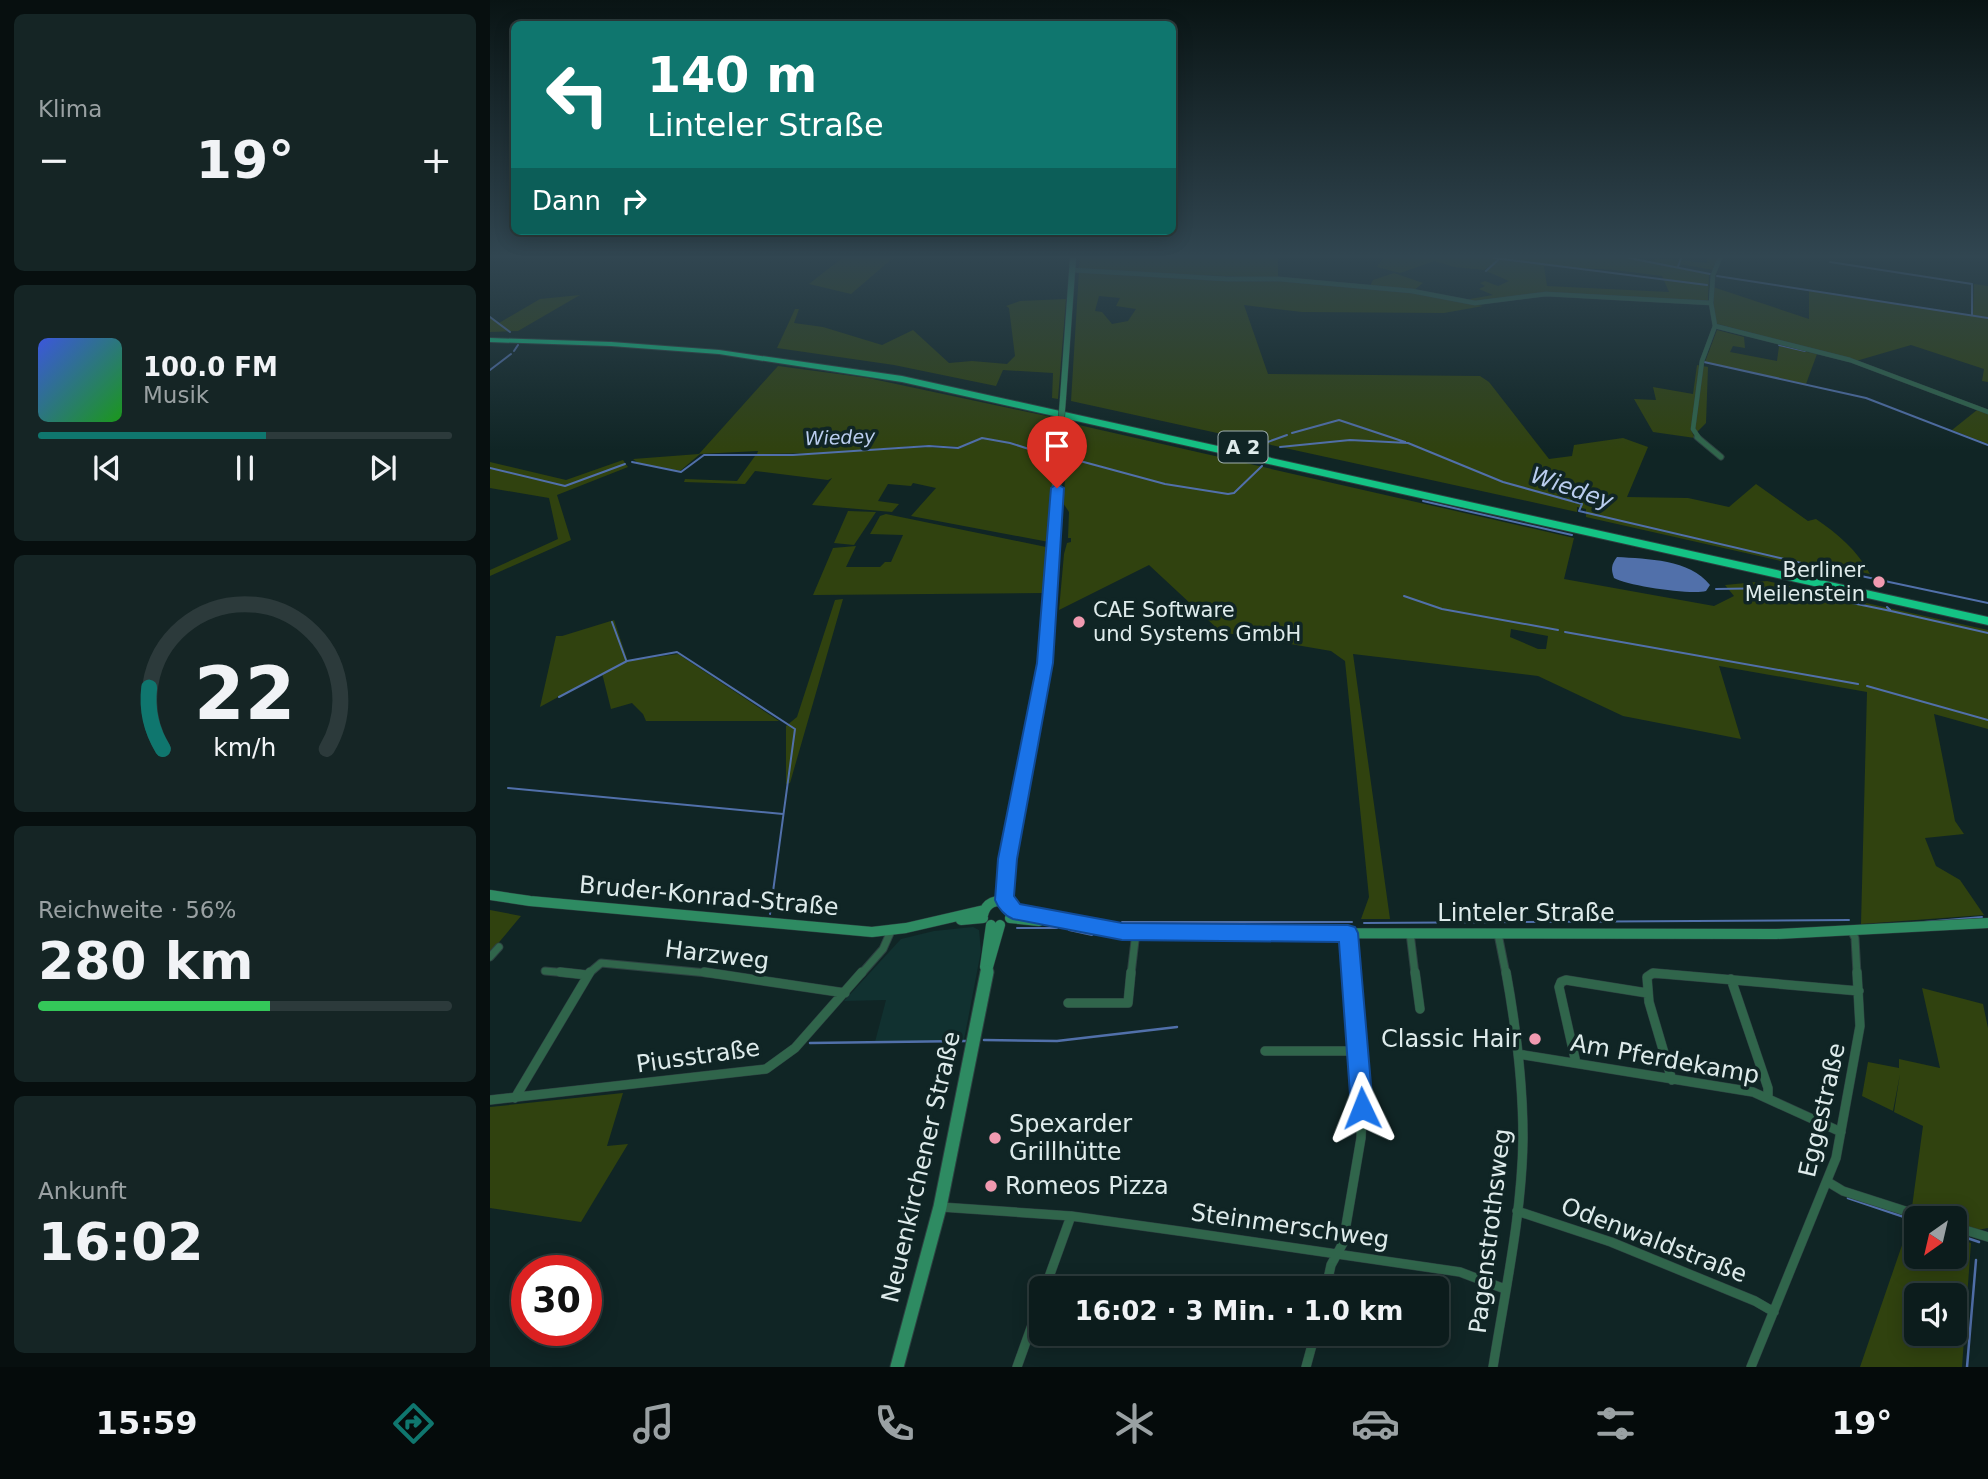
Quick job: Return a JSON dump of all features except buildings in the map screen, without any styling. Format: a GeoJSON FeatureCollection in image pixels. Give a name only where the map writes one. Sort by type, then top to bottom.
{"type":"FeatureCollection","features":[{"type":"Feature","properties":{"kind":"highway","name":"A 2"},"geometry":{"type":"LineString","coordinates":[[490,338],[699,345],[814,358],[902,373],[1988,612]]}},
{"type":"Feature","properties":{"kind":"highway","name":"A 2"},"geometry":{"type":"LineString","coordinates":[[490,338],[719,352],[902,379],[1988,621]]}},
{"type":"Feature","properties":{"kind":"main road"},"geometry":{"type":"LineString","coordinates":[[997,918],[1045,663],[1068,322]]}},
{"type":"Feature","properties":{"kind":"main road","name":"Bruder-Konrad-Straße"},"geometry":{"type":"LineString","coordinates":[[490,895],[856,931],[891,931],[925,923],[997,918]]}},
{"type":"Feature","properties":{"kind":"main road"},"geometry":{"type":"LineString","coordinates":[[997,918],[1010,904],[1000,900]]}},
{"type":"Feature","properties":{"kind":"main road","name":"Linteler Straße"},"geometry":{"type":"LineString","coordinates":[[997,918],[1064,922],[1136,932],[1498,934],[1852,932],[1988,923]]}},
{"type":"Feature","properties":{"kind":"main road","name":"Neuenkirchener Straße"},"geometry":{"type":"LineString","coordinates":[[897,1367],[940,1207],[997,918]]}},
{"type":"Feature","properties":{"kind":"street"},"geometry":{"type":"LineString","coordinates":[[1713,322],[1702,361],[1693,429],[1700,441],[1721,457]]}},
{"type":"Feature","properties":{"kind":"street"},"geometry":{"type":"LineString","coordinates":[[1714,326],[1850,360],[1988,412]]}},
{"type":"Feature","properties":{"kind":"street","name":"Piusstraße"},"geometry":{"type":"LineString","coordinates":[[490,1100],[766,1069],[795,1048],[845,993],[883,949],[891,931]]}},
{"type":"Feature","properties":{"kind":"street"},"geometry":{"type":"LineString","coordinates":[[1068,1003],[1128,1003],[1136,932]]}},
{"type":"Feature","properties":{"kind":"street","name":"Eggestraße"},"geometry":{"type":"LineString","coordinates":[[1751,1367],[1828,1182],[1840,1132],[1860,1026],[1855,938],[1852,932]]}},
{"type":"Feature","properties":{"kind":"street"},"geometry":{"type":"LineString","coordinates":[[1330,1276],[1343,1243],[1360,1138],[1363,1094],[1348,933]]}},
{"type":"Feature","properties":{"kind":"street"},"geometry":{"type":"LineString","coordinates":[[1410,933],[1420,1009]]}},
{"type":"Feature","properties":{"kind":"street","name":"Pagenstrothsweg"},"geometry":{"type":"LineString","coordinates":[[1493,1367],[1517,1211],[1523,1114],[1511,996],[1498,934]]}},
{"type":"Feature","properties":{"kind":"street"},"geometry":{"type":"LineString","coordinates":[[490,957],[499,947]]}},
{"type":"Feature","properties":{"kind":"street","name":"Harzweg"},"geometry":{"type":"LineString","coordinates":[[545,971],[587,975],[593,968],[607,962],[778,982],[845,993]]}},
{"type":"Feature","properties":{"kind":"street"},"geometry":{"type":"LineString","coordinates":[[1672,1080],[1647,993],[1647,977],[1653,973],[1859,991]]}},
{"type":"Feature","properties":{"kind":"street"},"geometry":{"type":"LineString","coordinates":[[515,1098],[587,975]]}},
{"type":"Feature","properties":{"kind":"street"},"geometry":{"type":"LineString","coordinates":[[1731,979],[1768,1088],[1768,1096]]}},
{"type":"Feature","properties":{"kind":"street"},"geometry":{"type":"LineString","coordinates":[[1576,1063],[1559,987],[1561,982],[1566,980],[1647,993]]}},
{"type":"Feature","properties":{"kind":"street"},"geometry":{"type":"LineString","coordinates":[[1265,1051],[1359,1051]]}},
{"type":"Feature","properties":{"kind":"street","name":"Am Pferdekamp"},"geometry":{"type":"LineString","coordinates":[[1518,1054],[1768,1096],[1840,1132]]}},
{"type":"Feature","properties":{"kind":"street"},"geometry":{"type":"LineString","coordinates":[[1828,1182],[1843,1191],[1904,1211]]}},
{"type":"Feature","properties":{"kind":"street","name":"Steinmerschweg"},"geometry":{"type":"LineString","coordinates":[[940,1207],[1071,1216],[1337,1254],[1460,1272],[1505,1289]]}},
{"type":"Feature","properties":{"kind":"street","name":"Odenwaldstraße"},"geometry":{"type":"LineString","coordinates":[[1517,1211],[1611,1242],[1755,1301],[1774,1312]]}},
{"type":"Feature","properties":{"kind":"street"},"geometry":{"type":"LineString","coordinates":[[1049,1276],[1071,1216]]}},
{"type":"Feature","properties":{"kind":"street"},"geometry":{"type":"LineString","coordinates":[[1967,1231],[1988,1237]]}},
{"type":"Feature","properties":{"kind":"street"},"geometry":{"type":"LineString","coordinates":[[1017,1367],[1029,1334]]}},
{"type":"Feature","properties":{"kind":"street"},"geometry":{"type":"LineString","coordinates":[[1307,1367],[1312,1346]]}},
{"type":"Feature","properties":{"kind":"shaded area"},"geometry":{"type":"Polygon","coordinates":[[[973,927],[979,930],[981,951],[964,1040],[875,1042],[886,1000],[844,1001],[901,939],[934,931],[973,927]]]}},
{"type":"Feature","properties":{"kind":"green space"},"geometry":{"type":"Polygon","coordinates":[[[490,322],[534,322],[518,331],[490,332],[490,322]]]}},
{"type":"Feature","properties":{"kind":"green space"},"geometry":{"type":"Polygon","coordinates":[[[789,322],[794,322],[823,327],[882,345],[913,330],[949,363],[972,361],[1007,364],[1015,356],[1011,322],[1064,322],[1058,399],[1052,398],[1053,373],[1003,370],[996,386],[894,365],[777,348],[789,322]]]}},
{"type":"Feature","properties":{"kind":"green space"},"geometry":{"type":"Polygon","coordinates":[[[1076,322],[1112,324],[1250,322],[1268,374],[1480,376],[1489,382],[1549,459],[1572,456],[1574,445],[1623,438],[1648,447],[1627,497],[1688,498],[1729,507],[1756,484],[1808,521],[1816,519],[1832,531],[1853,550],[1870,574],[1856,571],[1856,578],[1586,517],[1586,509],[1577,507],[1577,512],[1071,401],[1076,322]]]}},
{"type":"Feature","properties":{"kind":"green space"},"geometry":{"type":"Polygon","coordinates":[[[1988,322],[1988,382],[1982,381],[1984,369],[1911,345],[1856,361],[1714,323],[1988,322]]]}},
{"type":"Feature","properties":{"kind":"green space"},"geometry":{"type":"Polygon","coordinates":[[[1717,330],[1744,337],[1745,348],[1733,346],[1730,352],[1777,361],[1779,346],[1817,354],[1806,384],[1705,362],[1717,330]]]}},
{"type":"Feature","properties":{"kind":"green space"},"geometry":{"type":"Polygon","coordinates":[[[1697,365],[1708,367],[1706,423],[1697,432],[1692,432],[1695,438],[1653,432],[1634,399],[1656,400],[1653,387],[1693,394],[1697,365]]]}},
{"type":"Feature","properties":{"kind":"green space"},"geometry":{"type":"Polygon","coordinates":[[[778,366],[868,378],[1056,418],[1049,542],[911,516],[936,488],[913,483],[911,486],[888,484],[878,501],[899,504],[892,512],[812,505],[832,478],[828,480],[755,471],[745,484],[684,482],[685,479],[737,481],[755,456],[810,453],[757,454],[758,451],[700,454],[680,471],[638,463],[633,459],[699,454],[778,366]],[[984,438],[959,447],[930,445],[834,452],[929,447],[958,449],[984,438]]]}},
{"type":"Feature","properties":{"kind":"green space"},"geometry":{"type":"Polygon","coordinates":[[[1977,410],[1988,414],[1988,444],[1952,430],[1977,410]]]}},
{"type":"Feature","properties":{"kind":"green space"},"geometry":{"type":"Polygon","coordinates":[[[1070,423],[1574,538],[1564,579],[1714,606],[1734,596],[1725,585],[1767,581],[1988,630],[1988,729],[1934,714],[1955,821],[1964,834],[1925,838],[1936,866],[1960,880],[1984,915],[1861,924],[1867,692],[1719,666],[1741,739],[1623,716],[1538,676],[1353,654],[1390,919],[1361,919],[1369,897],[1345,661],[1331,651],[1221,632],[1149,565],[1059,610],[1064,554],[1067,543],[1071,542],[1071,538],[1068,538],[1069,512],[1063,503],[1070,423]],[[1511,629],[1510,637],[1538,649],[1546,649],[1548,636],[1511,629]]]}},
{"type":"Feature","properties":{"kind":"green space"},"geometry":{"type":"Polygon","coordinates":[[[623,460],[628,467],[557,495],[571,540],[490,576],[490,570],[558,539],[549,498],[490,488],[490,462],[566,480],[623,460]]]}},
{"type":"Feature","properties":{"kind":"green space"},"geometry":{"type":"Polygon","coordinates":[[[848,511],[876,512],[854,545],[834,543],[848,511]]]}},
{"type":"Feature","properties":{"kind":"green space"},"geometry":{"type":"Polygon","coordinates":[[[886,514],[1048,548],[1044,593],[813,595],[833,548],[856,546],[846,567],[880,567],[885,562],[891,562],[903,535],[870,534],[880,516],[886,514]]]}},
{"type":"Feature","properties":{"kind":"green space"},"geometry":{"type":"Polygon","coordinates":[[[843,599],[790,783],[786,784],[786,726],[797,717],[835,600],[843,599]]]}},
{"type":"Feature","properties":{"kind":"green space"},"geometry":{"type":"Polygon","coordinates":[[[614,620],[626,661],[678,654],[779,721],[646,721],[632,703],[611,709],[602,673],[540,707],[556,636],[614,620]]]}},
{"type":"Feature","properties":{"kind":"green space"},"geometry":{"type":"Polygon","coordinates":[[[490,910],[521,916],[490,953],[490,910]]]}},
{"type":"Feature","properties":{"kind":"green space"},"geometry":{"type":"Polygon","coordinates":[[[1922,988],[1983,1004],[1988,1028],[1988,1228],[1978,1230],[1967,1226],[1967,1206],[1912,1206],[1923,1126],[1894,1112],[1900,1074],[1893,1111],[1862,1096],[1868,1062],[1899,1068],[1899,1059],[1940,1068],[1922,988]]]}},
{"type":"Feature","properties":{"kind":"green space"},"geometry":{"type":"Polygon","coordinates":[[[623,1093],[607,1146],[628,1144],[581,1222],[490,1208],[490,1107],[623,1093]]]}},
{"type":"Feature","properties":{"kind":"green space"},"geometry":{"type":"Polygon","coordinates":[[[1904,1239],[1904,1269],[1967,1269],[1967,1242],[1971,1243],[1967,1298],[1967,1283],[1904,1283],[1904,1346],[1964,1346],[1962,1367],[1860,1367],[1904,1239]]]}},
{"type":"Feature","properties":{"kind":"water"},"geometry":{"type":"Polygon","coordinates":[[[1617,557],[1680,565],[1701,576],[1710,585],[1706,591],[1687,592],[1621,581],[1614,578],[1612,572],[1617,557]]]}},
{"type":"Feature","properties":{"kind":"waterway"},"geometry":{"type":"LineString","coordinates":[[496,322],[510,332]]}},
{"type":"Feature","properties":{"kind":"waterway"},"geometry":{"type":"LineString","coordinates":[[514,351],[518,345]]}},
{"type":"Feature","properties":{"kind":"waterway"},"geometry":{"type":"LineString","coordinates":[[1779,345],[1805,351]]}},
{"type":"Feature","properties":{"kind":"waterway"},"geometry":{"type":"LineString","coordinates":[[490,370],[511,354]]}},
{"type":"Feature","properties":{"kind":"waterway"},"geometry":{"type":"LineString","coordinates":[[1704,362],[1866,398],[1988,445]]}},
{"type":"Feature","properties":{"kind":"waterway"},"geometry":{"type":"LineString","coordinates":[[1292,433],[1339,420],[1405,442]]}},
{"type":"Feature","properties":{"kind":"waterway"},"geometry":{"type":"LineString","coordinates":[[1265,443],[1287,435]]}},
{"type":"Feature","properties":{"kind":"waterway","name":"Wiedey"},"geometry":{"type":"LineString","coordinates":[[632,462],[681,472],[704,455],[793,455],[929,446],[958,448],[982,438],[1010,443],[1051,456]]}},
{"type":"Feature","properties":{"kind":"waterway","name":"Wiedey"},"geometry":{"type":"LineString","coordinates":[[1280,447],[1350,440],[1408,443],[1503,482],[1582,504],[1579,511],[1857,576]]}},
{"type":"Feature","properties":{"kind":"waterway","name":"Wiedey"},"geometry":{"type":"LineString","coordinates":[[1069,458],[1165,484],[1228,494],[1234,493],[1262,466]]}},
{"type":"Feature","properties":{"kind":"waterway","name":"Wiedey"},"geometry":{"type":"LineString","coordinates":[[490,468],[565,486],[625,464]]}},
{"type":"Feature","properties":{"kind":"waterway"},"geometry":{"type":"LineString","coordinates":[[1423,501],[1572,535]]}},
{"type":"Feature","properties":{"kind":"waterway"},"geometry":{"type":"LineString","coordinates":[[1861,576],[1988,603]]}},
{"type":"Feature","properties":{"kind":"waterway"},"geometry":{"type":"LineString","coordinates":[[1716,589],[1779,588],[1891,611]]}},
{"type":"Feature","properties":{"kind":"waterway"},"geometry":{"type":"LineString","coordinates":[[1014,865],[1051,663],[1056,595]]}},
{"type":"Feature","properties":{"kind":"waterway"},"geometry":{"type":"LineString","coordinates":[[1404,596],[1442,609],[1558,630]]}},
{"type":"Feature","properties":{"kind":"waterway","name":"Wiedey"},"geometry":{"type":"LineString","coordinates":[[1887,607],[1891,611]]}},
{"type":"Feature","properties":{"kind":"waterway","name":"Wiedey"},"geometry":{"type":"LineString","coordinates":[[1891,611],[1988,633]]}},
{"type":"Feature","properties":{"kind":"waterway"},"geometry":{"type":"LineString","coordinates":[[612,622],[626,660]]}},
{"type":"Feature","properties":{"kind":"waterway"},"geometry":{"type":"LineString","coordinates":[[1565,632],[1858,684]]}},
{"type":"Feature","properties":{"kind":"waterway"},"geometry":{"type":"LineString","coordinates":[[559,697],[627,661],[677,652],[795,729],[770,914]]}},
{"type":"Feature","properties":{"kind":"waterway"},"geometry":{"type":"LineString","coordinates":[[998,872],[1040,667]]}},
{"type":"Feature","properties":{"kind":"waterway"},"geometry":{"type":"LineString","coordinates":[[1867,686],[1988,720]]}},
{"type":"Feature","properties":{"kind":"waterway"},"geometry":{"type":"LineString","coordinates":[[508,788],[783,814]]}},
{"type":"Feature","properties":{"kind":"waterway"},"geometry":{"type":"LineString","coordinates":[[1924,922],[1982,917]]}},
{"type":"Feature","properties":{"kind":"waterway"},"geometry":{"type":"LineString","coordinates":[[1364,923],[1849,920]]}},
{"type":"Feature","properties":{"kind":"waterway"},"geometry":{"type":"LineString","coordinates":[[1122,922],[1352,922]]}},
{"type":"Feature","properties":{"kind":"waterway"},"geometry":{"type":"LineString","coordinates":[[1017,928],[1057,928]]}},
{"type":"Feature","properties":{"kind":"waterway"},"geometry":{"type":"LineString","coordinates":[[1069,930],[1092,935]]}},
{"type":"Feature","properties":{"kind":"waterway"},"geometry":{"type":"LineString","coordinates":[[984,1040],[1057,1041],[1177,1027]]}},
{"type":"Feature","properties":{"kind":"waterway"},"geometry":{"type":"LineString","coordinates":[[810,1043],[966,1041]]}},
{"type":"Feature","properties":{"kind":"waterway"},"geometry":{"type":"LineString","coordinates":[[1848,1198],[1904,1217]]}},
{"type":"Feature","properties":{"kind":"waterway"},"geometry":{"type":"LineString","coordinates":[[1967,1238],[1979,1242]]}},
{"type":"Feature","properties":{"kind":"waterway"},"geometry":{"type":"LineString","coordinates":[[1967,1367],[1976,1260]]}},
{"type":"Feature","properties":{"kind":"place","name":"Berliner Meilenstein"},"geometry":{"type":"Point","coordinates":[1879,582]}},
{"type":"Feature","properties":{"kind":"place","name":"CAE Software und Systems GmbH"},"geometry":{"type":"Point","coordinates":[1079,622]}},
{"type":"Feature","properties":{"kind":"place","name":"Classic Hair"},"geometry":{"type":"Point","coordinates":[1535,1039]}},
{"type":"Feature","properties":{"kind":"place","name":"Spexarder Grillhütte"},"geometry":{"type":"Point","coordinates":[995,1138]}},
{"type":"Feature","properties":{"kind":"place","name":"Romeos Pizza"},"geometry":{"type":"Point","coordinates":[991,1186]}},
{"type":"Feature","properties":{"kind":"route"},"geometry":{"type":"LineString","coordinates":[[1057,488],[1045,663],[1008,859],[1004,900],[1010,904],[1013,911],[1109,930],[1157,933],[1348,933],[1363,1094],[1362,1108]]}}]}
